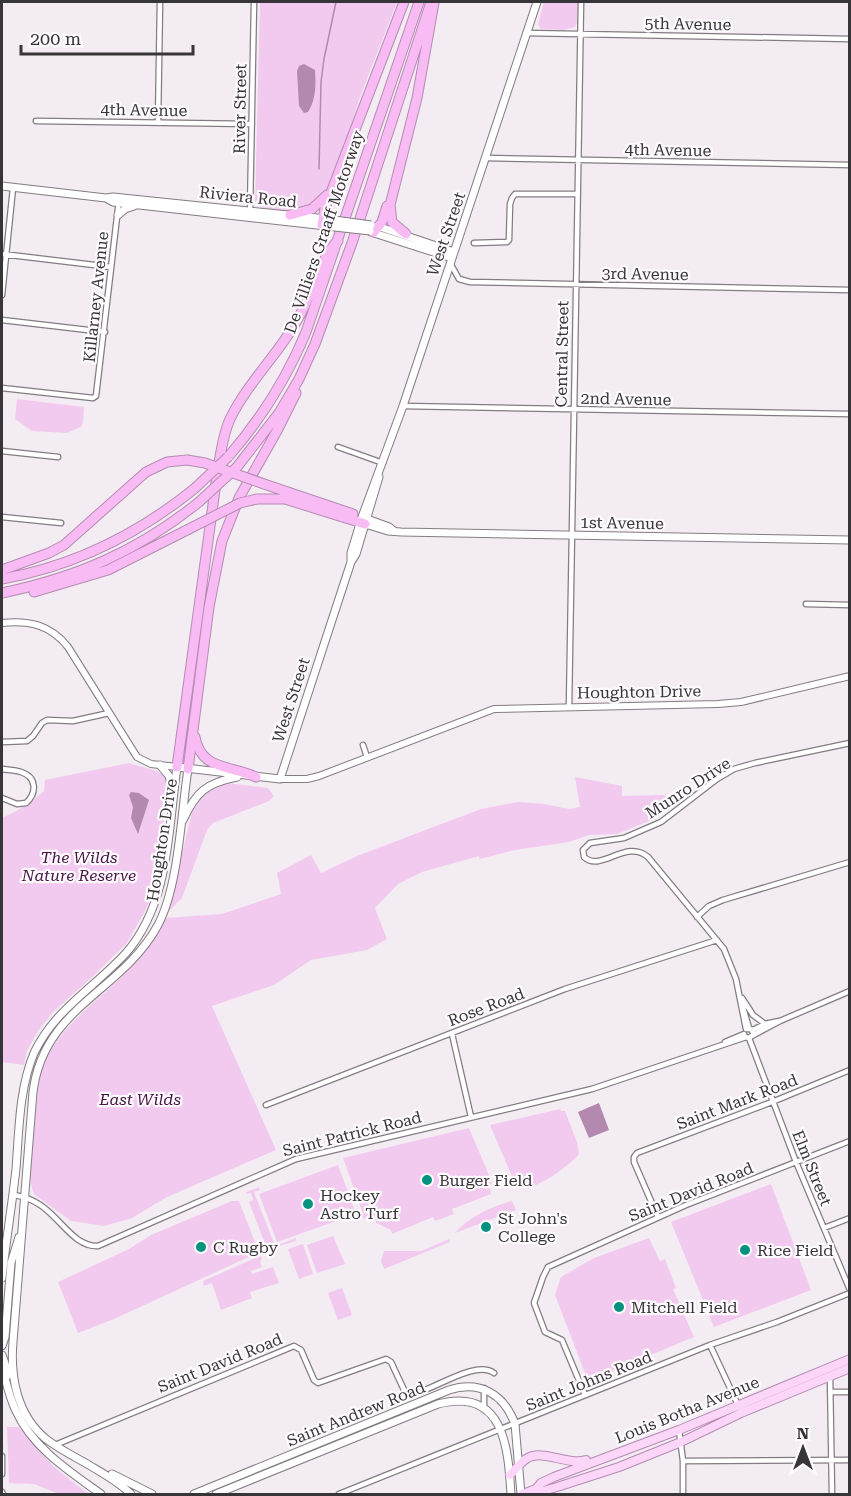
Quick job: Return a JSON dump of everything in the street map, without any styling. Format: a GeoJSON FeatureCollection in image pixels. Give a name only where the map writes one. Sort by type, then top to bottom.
{"type":"FeatureCollection","features":[{"type":"Feature","properties":{"kind":"highway"},"geometry":{"type":"LineString","coordinates":[[324,222],[334,186],[404,2]]}},
{"type":"Feature","properties":{"kind":"highway","name":"De Villiers Graaff Motorway"},"geometry":{"type":"LineString","coordinates":[[2,579],[56,566],[99,549],[148,523],[194,489],[228,457],[266,408],[291,366],[314,313],[418,2]]}},
{"type":"Feature","properties":{"kind":"highway"},"geometry":{"type":"LineString","coordinates":[[406,234],[392,222],[390,205],[417,94],[433,2]]}},
{"type":"Feature","properties":{"kind":"highway"},"geometry":{"type":"LineString","coordinates":[[2,593],[57,579],[115,557],[150,538],[199,502],[237,467],[275,419],[299,379],[337,287],[433,2]]}},
{"type":"Feature","properties":{"kind":"highway"},"geometry":{"type":"LineString","coordinates":[[373,229],[385,214],[417,94]]}},
{"type":"Feature","properties":{"kind":"highway"},"geometry":{"type":"LineString","coordinates":[[290,215],[316,206],[334,186]]}},
{"type":"Feature","properties":{"kind":"highway"},"geometry":{"type":"LineString","coordinates":[[177,767],[217,479],[227,427],[243,396],[276,354],[294,326],[332,246],[338,241]]}},
{"type":"Feature","properties":{"kind":"highway"},"geometry":{"type":"LineString","coordinates":[[188,769],[211,598],[222,541],[239,498],[292,404],[299,379]]}},
{"type":"Feature","properties":{"kind":"highway"},"geometry":{"type":"LineString","coordinates":[[2,570],[64,545],[146,472],[167,462],[187,460],[205,463],[363,521]]}},
{"type":"Feature","properties":{"kind":"highway"},"geometry":{"type":"LineString","coordinates":[[2,593],[30,592],[76,581],[123,563],[240,503],[257,499],[285,499],[363,521]]}},
{"type":"Feature","properties":{"kind":"highway"},"geometry":{"type":"LineString","coordinates":[[194,726],[197,747],[205,758],[213,764],[246,772],[256,777]]}},
{"type":"Feature","properties":{"kind":"main road","name":"West Street"},"geometry":{"type":"LineString","coordinates":[[279,779],[351,561],[356,554],[375,479],[379,474],[403,406],[537,2]]}},
{"type":"Feature","properties":{"kind":"main road","name":"Riviera Road"},"geometry":{"type":"LineString","coordinates":[[2,186],[139,204],[250,214],[290,215],[324,222]]}},
{"type":"Feature","properties":{"kind":"main road","name":"Riviera Road"},"geometry":{"type":"LineString","coordinates":[[119,200],[324,222],[406,234],[452,258]]}},
{"type":"Feature","properties":{"kind":"main road"},"geometry":{"type":"LineString","coordinates":[[118,215],[129,207],[139,204]]}},
{"type":"Feature","properties":{"kind":"main road","name":"Riviera Road"},"geometry":{"type":"LineString","coordinates":[[373,229],[452,258]]}},
{"type":"Feature","properties":{"kind":"main road","name":"1st Avenue"},"geometry":{"type":"LineString","coordinates":[[363,521],[389,527],[394,531],[849,540]]}},
{"type":"Feature","properties":{"kind":"main road"},"geometry":{"type":"LineString","coordinates":[[160,765],[171,780],[172,800]]}},
{"type":"Feature","properties":{"kind":"main road","name":"Houghton Drive"},"geometry":{"type":"LineString","coordinates":[[2,1278],[23,1096],[30,1064],[38,1046],[55,1020],[124,955],[147,921],[162,876],[177,767],[279,779]]}},
{"type":"Feature","properties":{"kind":"main road","name":"Houghton Drive"},"geometry":{"type":"LineString","coordinates":[[130,1494],[116,1481],[55,1445],[36,1428],[19,1399],[11,1363],[33,1092],[42,1057],[58,1028],[132,960],[158,926],[171,886],[188,769]]}},
{"type":"Feature","properties":{"kind":"main road"},"geometry":{"type":"LineString","coordinates":[[180,825],[192,801],[204,788],[218,781],[242,776]]}},
{"type":"Feature","properties":{"kind":"main road"},"geometry":{"type":"LineString","coordinates":[[2,1346],[5,1337],[11,1263],[23,1222]]}},
{"type":"Feature","properties":{"kind":"main road"},"geometry":{"type":"LineString","coordinates":[[2,1355],[12,1387],[19,1399]]}},
{"type":"Feature","properties":{"kind":"main road","name":"Louis Botha Avenue"},"geometry":{"type":"LineString","coordinates":[[524,1494],[536,1489],[541,1483],[679,1430],[849,1359]]}},
{"type":"Feature","properties":{"kind":"main road"},"geometry":{"type":"LineString","coordinates":[[2,1366],[19,1417],[39,1444],[71,1473],[102,1494]]}},
{"type":"Feature","properties":{"kind":"main road","name":"Louis Botha Avenue"},"geometry":{"type":"LineString","coordinates":[[536,1489],[543,1491],[619,1467],[849,1368]]}},
{"type":"Feature","properties":{"kind":"main road","name":"Saint Andrew Road"},"geometry":{"type":"LineString","coordinates":[[194,1494],[449,1390],[462,1386],[484,1388]]}},
{"type":"Feature","properties":{"kind":"main road"},"geometry":{"type":"LineString","coordinates":[[484,1388],[501,1400],[511,1413],[515,1424],[524,1494]]}},
{"type":"Feature","properties":{"kind":"main road","name":"Saint Andrew Road"},"geometry":{"type":"LineString","coordinates":[[216,1494],[438,1404],[461,1400],[484,1408]]}},
{"type":"Feature","properties":{"kind":"main road"},"geometry":{"type":"LineString","coordinates":[[484,1408],[501,1429],[507,1447],[511,1494]]}},
{"type":"Feature","properties":{"kind":"main road"},"geometry":{"type":"LineString","coordinates":[[55,1445],[54,1453],[57,1461]]}},
{"type":"Feature","properties":{"kind":"main road"},"geometry":{"type":"LineString","coordinates":[[510,1475],[527,1458],[536,1455],[579,1462],[631,1447]]}},
{"type":"Feature","properties":{"kind":"main road"},"geometry":{"type":"LineString","coordinates":[[69,1453],[152,1494]]}},
{"type":"Feature","properties":{"kind":"main road"},"geometry":{"type":"LineString","coordinates":[[71,1473],[96,1494]]}},
{"type":"Feature","properties":{"kind":"main road"},"geometry":{"type":"LineString","coordinates":[[545,1494],[557,1487]]}},
{"type":"Feature","properties":{"kind":"street"},"geometry":{"type":"LineString","coordinates":[[158,122],[160,2]]}},
{"type":"Feature","properties":{"kind":"street","name":"River Street"},"geometry":{"type":"LineString","coordinates":[[250,214],[254,2]]}},
{"type":"Feature","properties":{"kind":"street","name":"Central Street"},"geometry":{"type":"LineString","coordinates":[[569,707],[581,2]]}},
{"type":"Feature","properties":{"kind":"street","name":"5th Avenue"},"geometry":{"type":"LineString","coordinates":[[526,33],[849,39]]}},
{"type":"Feature","properties":{"kind":"street","name":"4th Avenue"},"geometry":{"type":"LineString","coordinates":[[36,121],[252,124]]}},
{"type":"Feature","properties":{"kind":"street","name":"4th Avenue"},"geometry":{"type":"LineString","coordinates":[[486,158],[849,165]]}},
{"type":"Feature","properties":{"kind":"street"},"geometry":{"type":"LineString","coordinates":[[2,295],[4,254],[13,188]]}},
{"type":"Feature","properties":{"kind":"street"},"geometry":{"type":"LineString","coordinates":[[474,243],[507,242],[509,240],[510,204],[515,194],[576,194]]}},
{"type":"Feature","properties":{"kind":"street","name":"Killarney Avenue"},"geometry":{"type":"LineString","coordinates":[[2,388],[93,398],[98,392],[119,200]]}},
{"type":"Feature","properties":{"kind":"street"},"geometry":{"type":"LineString","coordinates":[[4,254],[111,267]]}},
{"type":"Feature","properties":{"kind":"street","name":"3rd Avenue"},"geometry":{"type":"LineString","coordinates":[[452,258],[457,277],[467,282],[849,290]]}},
{"type":"Feature","properties":{"kind":"street"},"geometry":{"type":"LineString","coordinates":[[2,320],[105,332]]}},
{"type":"Feature","properties":{"kind":"street","name":"2nd Avenue"},"geometry":{"type":"LineString","coordinates":[[403,406],[849,414]]}},
{"type":"Feature","properties":{"kind":"street"},"geometry":{"type":"LineString","coordinates":[[338,447],[383,463]]}},
{"type":"Feature","properties":{"kind":"street"},"geometry":{"type":"LineString","coordinates":[[2,451],[58,457]]}},
{"type":"Feature","properties":{"kind":"street"},"geometry":{"type":"LineString","coordinates":[[2,517],[61,523]]}},
{"type":"Feature","properties":{"kind":"street"},"geometry":{"type":"LineString","coordinates":[[806,604],[849,605]]}},
{"type":"Feature","properties":{"kind":"street"},"geometry":{"type":"LineString","coordinates":[[2,623],[36,624],[59,637],[68,647],[137,757],[143,761],[177,767]]}},
{"type":"Feature","properties":{"kind":"street","name":"Houghton Drive"},"geometry":{"type":"LineString","coordinates":[[279,779],[315,777],[490,710],[704,705],[736,702],[849,676]]}},
{"type":"Feature","properties":{"kind":"street"},"geometry":{"type":"LineString","coordinates":[[2,742],[27,741],[44,721],[73,721],[109,713]]}},
{"type":"Feature","properties":{"kind":"street","name":"Munro Drive"},"geometry":{"type":"LineString","coordinates":[[717,940],[642,853],[628,851],[593,861],[584,857],[584,848],[593,842],[624,838],[650,828],[672,815],[717,779],[734,769],[849,743]]}},
{"type":"Feature","properties":{"kind":"street"},"geometry":{"type":"LineString","coordinates":[[363,745],[367,757]]}},
{"type":"Feature","properties":{"kind":"street"},"geometry":{"type":"LineString","coordinates":[[2,769],[27,774],[34,787],[33,794],[26,803],[17,804],[2,798]]}},
{"type":"Feature","properties":{"kind":"street"},"geometry":{"type":"LineString","coordinates":[[697,917],[713,904],[723,900],[849,862]]}},
{"type":"Feature","properties":{"kind":"street","name":"Elm Street"},"geometry":{"type":"LineString","coordinates":[[717,940],[731,963],[755,1055],[772,1102],[849,1291]]}},
{"type":"Feature","properties":{"kind":"street","name":"Rose Road"},"geometry":{"type":"LineString","coordinates":[[266,1105],[584,983],[717,940]]}},
{"type":"Feature","properties":{"kind":"street","name":"Saint Patrick Road"},"geometry":{"type":"LineString","coordinates":[[749,1034],[765,1024],[780,1021],[849,991]]}},
{"type":"Feature","properties":{"kind":"street"},"geometry":{"type":"LineString","coordinates":[[740,993],[753,1015],[765,1024]]}},
{"type":"Feature","properties":{"kind":"street","name":"Saint Patrick Road"},"geometry":{"type":"LineString","coordinates":[[13,1195],[25,1196],[36,1202],[56,1216],[79,1241],[86,1245],[98,1246],[288,1161],[600,1087],[720,1046],[729,1040],[775,1025],[780,1021]]}},
{"type":"Feature","properties":{"kind":"street"},"geometry":{"type":"LineString","coordinates":[[452,1034],[471,1118]]}},
{"type":"Feature","properties":{"kind":"street","name":"Saint Mark Road"},"geometry":{"type":"LineString","coordinates":[[658,1217],[634,1162],[634,1156],[638,1152],[772,1102],[849,1070]]}},
{"type":"Feature","properties":{"kind":"street","name":"Saint David Road"},"geometry":{"type":"LineString","coordinates":[[585,1395],[562,1340],[545,1332],[534,1303],[546,1271],[553,1264],[658,1217],[849,1142]]}},
{"type":"Feature","properties":{"kind":"street"},"geometry":{"type":"LineString","coordinates":[[824,1228],[849,1218]]}},
{"type":"Feature","properties":{"kind":"street","name":"Saint Johns Road"},"geometry":{"type":"LineString","coordinates":[[339,1494],[585,1395],[777,1322],[849,1291]]}},
{"type":"Feature","properties":{"kind":"street","name":"Saint David Road"},"geometry":{"type":"LineString","coordinates":[[55,1445],[294,1346],[301,1350],[314,1380],[318,1383],[382,1359],[391,1362],[403,1389],[412,1394],[479,1368],[494,1372]]}},
{"type":"Feature","properties":{"kind":"street"},"geometry":{"type":"LineString","coordinates":[[710,1346],[738,1405]]}},
{"type":"Feature","properties":{"kind":"street"},"geometry":{"type":"LineString","coordinates":[[830,1376],[832,1494]]}},
{"type":"Feature","properties":{"kind":"street"},"geometry":{"type":"LineString","coordinates":[[484,1388],[484,1408]]}},
{"type":"Feature","properties":{"kind":"street"},"geometry":{"type":"LineString","coordinates":[[830,1392],[849,1392]]}},
{"type":"Feature","properties":{"kind":"street"},"geometry":{"type":"LineString","coordinates":[[679,1430],[683,1461],[683,1494]]}},
{"type":"Feature","properties":{"kind":"street"},"geometry":{"type":"LineString","coordinates":[[2,1456],[2,1474]]}},
{"type":"Feature","properties":{"kind":"street"},"geometry":{"type":"LineString","coordinates":[[683,1461],[849,1460]]}},
{"type":"Feature","properties":{"kind":"green space"},"geometry":{"type":"Polygon","coordinates":[[[260,2],[397,2],[359,100],[337,171],[323,196],[315,204],[294,211],[263,207],[255,203],[260,2]]]}},
{"type":"Feature","properties":{"kind":"green space"},"geometry":{"type":"Polygon","coordinates":[[[544,2],[578,2],[575,27],[563,30],[541,29],[538,24],[544,2]]]}},
{"type":"Feature","properties":{"kind":"green space"},"geometry":{"type":"Polygon","coordinates":[[[17,399],[84,407],[83,423],[81,427],[67,433],[32,431],[15,419],[17,399]]]}},
{"type":"Feature","properties":{"kind":"green space","name":"The Wilds Nature Reserve"},"geometry":{"type":"Polygon","coordinates":[[[129,763],[153,770],[166,777],[168,790],[154,891],[127,943],[54,1011],[38,1031],[27,1051],[24,1065],[2,1062],[2,818],[24,806],[44,791],[45,780],[129,763]]]}},
{"type":"Feature","properties":{"kind":"green space","name":"The Wilds Nature Reserve"},"geometry":{"type":"Polygon","coordinates":[[[575,777],[622,786],[622,796],[662,795],[680,800],[649,821],[617,834],[589,835],[569,842],[515,850],[480,859],[479,856],[422,872],[398,884],[375,908],[387,939],[367,950],[311,960],[274,985],[212,1006],[276,1150],[167,1197],[132,1218],[104,1226],[71,1221],[35,1195],[30,1176],[39,1082],[47,1057],[67,1028],[131,967],[165,918],[222,914],[281,894],[277,873],[311,855],[321,873],[357,856],[481,809],[518,802],[569,809],[580,807],[575,777]]]}},
{"type":"Feature","properties":{"kind":"green space"},"geometry":{"type":"Polygon","coordinates":[[[228,783],[268,788],[274,796],[269,801],[213,823],[207,830],[182,898],[168,912],[192,812],[205,793],[228,783]]]}},
{"type":"Feature","properties":{"kind":"green space"},"geometry":{"type":"Polygon","coordinates":[[[560,1109],[565,1111],[577,1142],[579,1154],[557,1173],[536,1185],[527,1186],[514,1181],[490,1125],[560,1109]]]}},
{"type":"Feature","properties":{"kind":"green space"},"geometry":{"type":"Polygon","coordinates":[[[469,1128],[492,1182],[491,1194],[452,1209],[454,1214],[435,1221],[433,1217],[392,1234],[391,1230],[376,1223],[376,1220],[362,1218],[363,1214],[343,1158],[469,1128]]]}},
{"type":"Feature","properties":{"kind":"green space","name":"Hockey Astro Turf"},"geometry":{"type":"Polygon","coordinates":[[[338,1165],[356,1214],[277,1242],[259,1194],[338,1165]]]}},
{"type":"Feature","properties":{"kind":"green space","name":"Rice Field"},"geometry":{"type":"Polygon","coordinates":[[[771,1184],[811,1290],[714,1327],[671,1222],[771,1184]]]}},
{"type":"Feature","properties":{"kind":"green space"},"geometry":{"type":"Polygon","coordinates":[[[259,1187],[260,1190],[254,1192],[275,1246],[296,1238],[296,1241],[269,1249],[266,1246],[249,1202],[253,1200],[251,1193],[246,1194],[259,1187]]]}},
{"type":"Feature","properties":{"kind":"green space"},"geometry":{"type":"Polygon","coordinates":[[[232,1201],[239,1201],[258,1250],[253,1255],[114,1319],[78,1333],[58,1282],[129,1249],[151,1235],[232,1201]]]}},
{"type":"Feature","properties":{"kind":"green space"},"geometry":{"type":"Polygon","coordinates":[[[512,1201],[516,1210],[455,1233],[481,1213],[512,1201]]]}},
{"type":"Feature","properties":{"kind":"green space"},"geometry":{"type":"Polygon","coordinates":[[[333,1236],[345,1264],[317,1273],[307,1245],[333,1236]]]}},
{"type":"Feature","properties":{"kind":"green space","name":"Mitchell Field"},"geometry":{"type":"Polygon","coordinates":[[[649,1238],[660,1261],[665,1259],[676,1288],[673,1289],[694,1337],[588,1381],[555,1295],[561,1277],[594,1258],[649,1238]]]}},
{"type":"Feature","properties":{"kind":"green space"},"geometry":{"type":"Polygon","coordinates":[[[449,1239],[450,1242],[384,1269],[381,1261],[384,1251],[421,1251],[449,1239]]]}},
{"type":"Feature","properties":{"kind":"green space"},"geometry":{"type":"Polygon","coordinates":[[[303,1244],[313,1274],[299,1279],[288,1249],[303,1244]]]}},
{"type":"Feature","properties":{"kind":"green space"},"geometry":{"type":"Polygon","coordinates":[[[260,1256],[262,1267],[251,1271],[252,1274],[273,1267],[279,1283],[250,1292],[252,1298],[221,1310],[212,1283],[204,1286],[203,1281],[260,1256]]]}},
{"type":"Feature","properties":{"kind":"green space"},"geometry":{"type":"Polygon","coordinates":[[[342,1288],[352,1315],[338,1320],[328,1293],[342,1288]]]}},
{"type":"Feature","properties":{"kind":"green space"},"geometry":{"type":"Polygon","coordinates":[[[7,1427],[19,1427],[53,1466],[88,1494],[59,1494],[34,1484],[9,1483],[7,1427]]]}},
{"type":"Feature","properties":{"kind":"shaded area"},"geometry":{"type":"Polygon","coordinates":[[[304,64],[315,70],[315,92],[308,112],[304,113],[299,106],[297,71],[299,66],[304,64]]]}},
{"type":"Feature","properties":{"kind":"shaded area"},"geometry":{"type":"Polygon","coordinates":[[[131,792],[139,793],[149,800],[138,834],[131,818],[133,807],[129,795],[131,792]]]}},
{"type":"Feature","properties":{"kind":"shaded area"},"geometry":{"type":"Polygon","coordinates":[[[599,1103],[609,1130],[589,1138],[578,1112],[599,1103]]]}},
{"type":"Feature","properties":{"kind":"waterway"},"geometry":{"type":"LineString","coordinates":[[319,169],[321,82],[336,2]]}},
{"type":"Feature","properties":{"kind":"place","name":"Burger Field"},"geometry":{"type":"Point","coordinates":[427,1180]}},
{"type":"Feature","properties":{"kind":"place","name":"Hockey Astro Turf"},"geometry":{"type":"Point","coordinates":[308,1204]}},
{"type":"Feature","properties":{"kind":"place","name":"St John's College"},"geometry":{"type":"Point","coordinates":[486,1227]}},
{"type":"Feature","properties":{"kind":"place","name":"C Rugby"},"geometry":{"type":"Point","coordinates":[201,1247]}},
{"type":"Feature","properties":{"kind":"place","name":"Rice Field"},"geometry":{"type":"Point","coordinates":[745,1250]}},
{"type":"Feature","properties":{"kind":"place","name":"Mitchell Field"},"geometry":{"type":"Point","coordinates":[619,1307]}},
{"type":"Feature","properties":{"kind":"park label","name":"East Wilds"},"geometry":{"type":"Point","coordinates":[140,1099]}}]}
